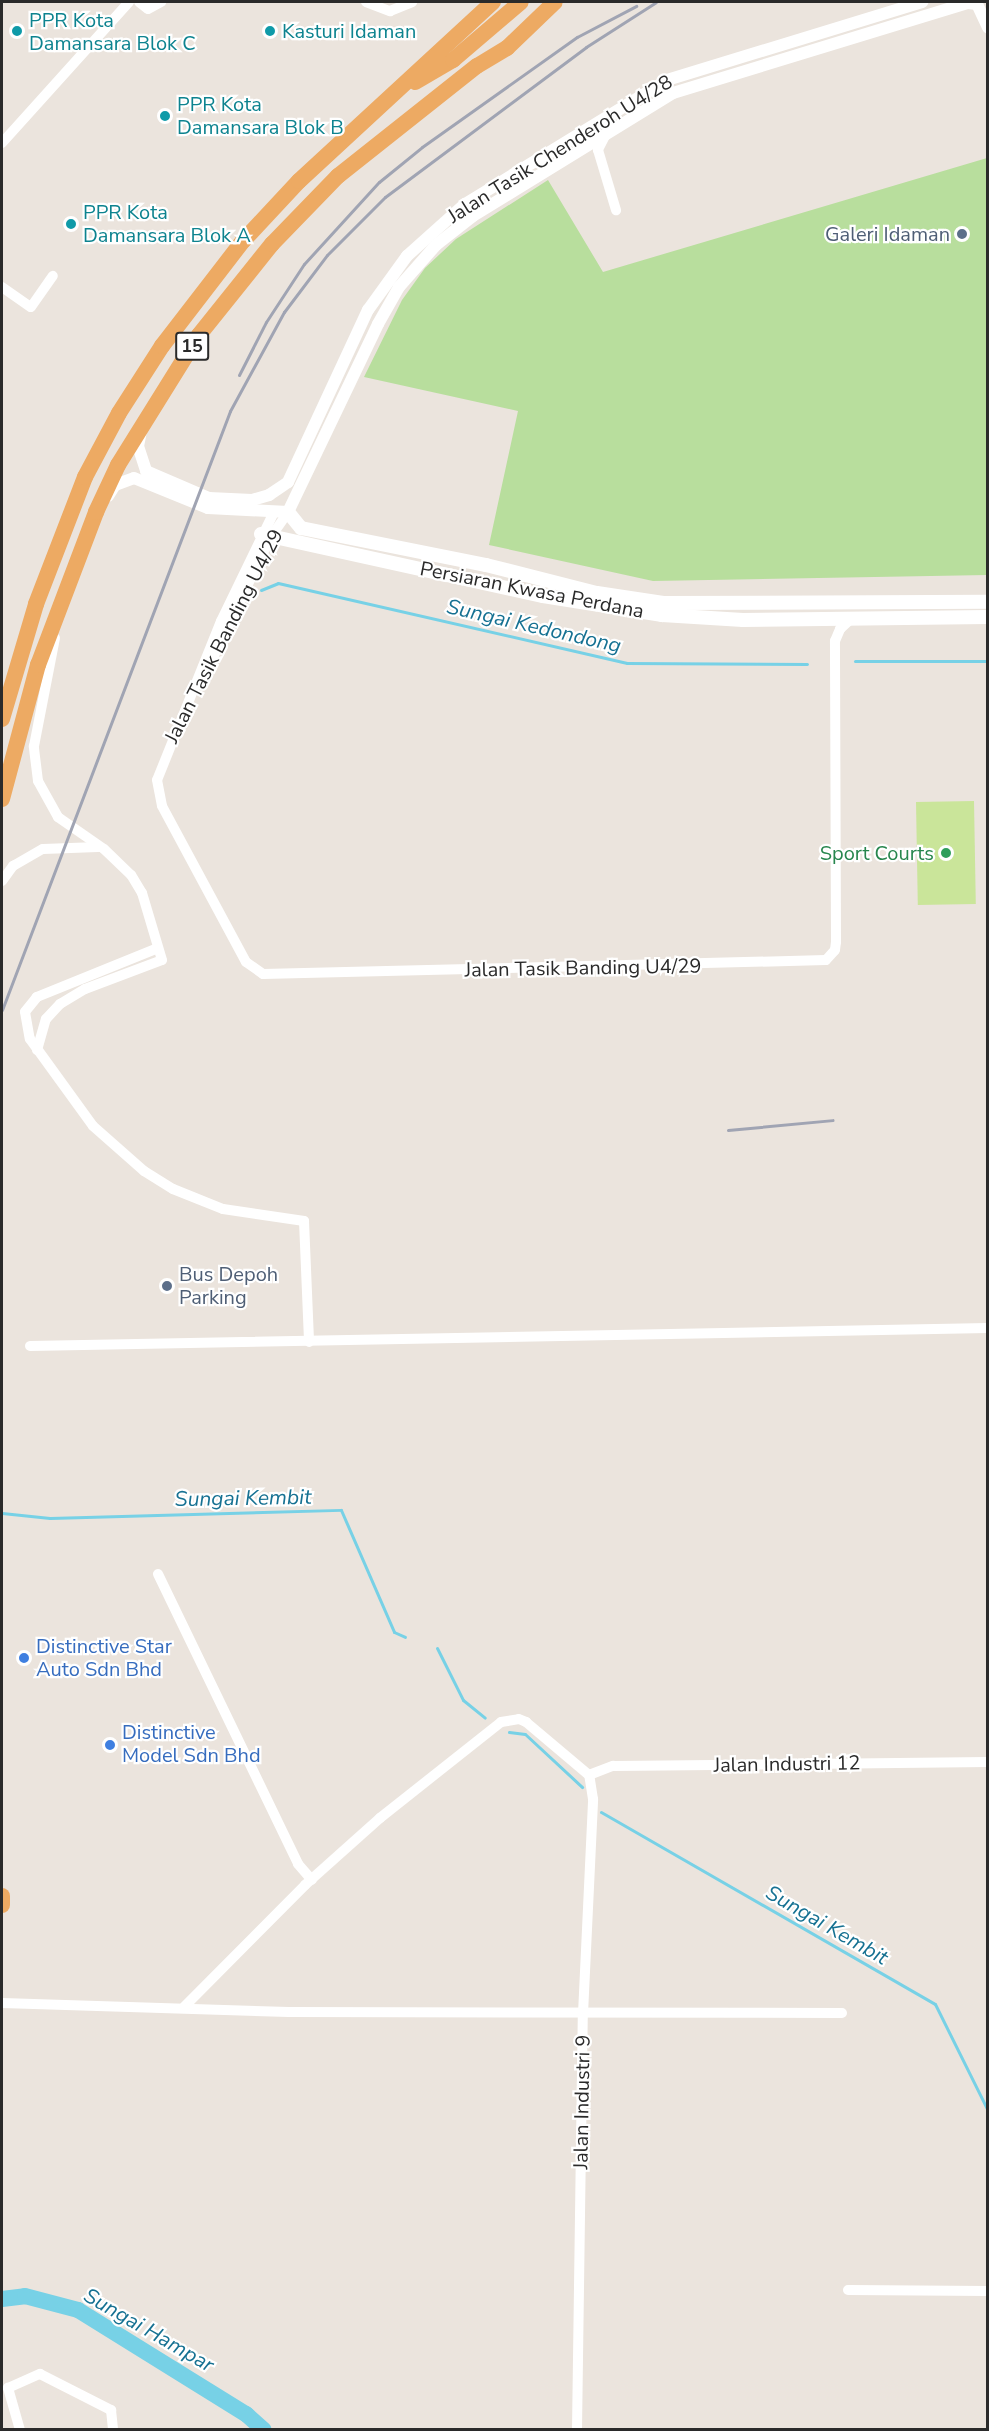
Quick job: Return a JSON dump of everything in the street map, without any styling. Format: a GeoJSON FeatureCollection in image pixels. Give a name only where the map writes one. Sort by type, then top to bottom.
{"type":"FeatureCollection","features":[{"type":"Feature","properties":{"kind":"highway","name":"15"},"geometry":{"type":"LineString","coordinates":[[2,719],[58,541],[85,477],[125,404],[199,294],[243,241],[299,181],[401,90],[434,53],[493,2]]}},
{"type":"Feature","properties":{"kind":"highway"},"geometry":{"type":"LineString","coordinates":[[401,90],[453,60],[521,2]]}},
{"type":"Feature","properties":{"kind":"highway"},"geometry":{"type":"LineString","coordinates":[[477,66],[542,2]]}},
{"type":"Feature","properties":{"kind":"highway","name":"15"},"geometry":{"type":"LineString","coordinates":[[2,799],[38,666],[96,512],[142,424],[200,335],[272,244],[338,176],[477,66],[507,48],[555,2]]}},
{"type":"Feature","properties":{"kind":"highway"},"geometry":{"type":"LineString","coordinates":[[2,1896],[2,1905]]}},
{"type":"Feature","properties":{"kind":"main road","name":"Persiaran Kwasa Perdana"},"geometry":{"type":"LineString","coordinates":[[288,512],[301,528],[486,565],[597,593],[663,603],[987,602]]}},
{"type":"Feature","properties":{"kind":"main road","name":"Persiaran Kwasa Perdana"},"geometry":{"type":"LineString","coordinates":[[266,536],[290,538],[598,607],[743,620],[816,616],[987,616]]}},
{"type":"Feature","properties":{"kind":"street"},"geometry":{"type":"LineString","coordinates":[[2,141],[129,2]]}},
{"type":"Feature","properties":{"kind":"street"},"geometry":{"type":"LineString","coordinates":[[139,2],[148,9],[161,2]]}},
{"type":"Feature","properties":{"kind":"street"},"geometry":{"type":"LineString","coordinates":[[366,2],[390,11],[411,2]]}},
{"type":"Feature","properties":{"kind":"street","name":"Jalan Tasik Chenderoh U4/28"},"geometry":{"type":"LineString","coordinates":[[274,512],[368,310],[407,256],[465,204],[667,80],[922,2]]}},
{"type":"Feature","properties":{"kind":"street","name":"Jalan Tasik Chenderoh U4/28"},"geometry":{"type":"LineString","coordinates":[[288,512],[378,324],[415,267],[473,216],[607,132],[686,87],[968,3],[977,3]]}},
{"type":"Feature","properties":{"kind":"street"},"geometry":{"type":"LineString","coordinates":[[977,3],[987,28]]}},
{"type":"Feature","properties":{"kind":"street"},"geometry":{"type":"LineString","coordinates":[[607,132],[598,150],[616,210]]}},
{"type":"Feature","properties":{"kind":"street"},"geometry":{"type":"LineString","coordinates":[[581,149],[598,150]]}},
{"type":"Feature","properties":{"kind":"street"},"geometry":{"type":"LineString","coordinates":[[2,287],[31,308],[53,276]]}},
{"type":"Feature","properties":{"kind":"street"},"geometry":{"type":"LineString","coordinates":[[142,424],[138,446],[146,471],[209,498],[252,500],[269,495],[288,483]]}},
{"type":"Feature","properties":{"kind":"street"},"geometry":{"type":"LineString","coordinates":[[96,512],[115,485],[134,478],[208,508],[288,512]]}},
{"type":"Feature","properties":{"kind":"street"},"geometry":{"type":"LineString","coordinates":[[252,500],[274,512]]}},
{"type":"Feature","properties":{"kind":"street","name":"Jalan Tasik Banding U4/29"},"geometry":{"type":"LineString","coordinates":[[274,512],[266,536],[162,760],[157,780],[162,806],[246,962],[256,973],[819,963],[831,956],[836,942],[835,641]]}},
{"type":"Feature","properties":{"kind":"street","name":"Jalan Tasik Banding U4/29"},"geometry":{"type":"LineString","coordinates":[[266,536],[288,512]]}},
{"type":"Feature","properties":{"kind":"street"},"geometry":{"type":"LineString","coordinates":[[37,1050],[46,1019],[60,1004],[86,989],[162,960],[142,893],[131,875],[104,849],[50,807],[34,763],[37,725],[64,594]]}},
{"type":"Feature","properties":{"kind":"street"},"geometry":{"type":"LineString","coordinates":[[816,616],[835,641],[845,622],[858,616]]}},
{"type":"Feature","properties":{"kind":"street"},"geometry":{"type":"LineString","coordinates":[[2,881],[13,866],[43,849],[88,845],[104,849]]}},
{"type":"Feature","properties":{"kind":"street"},"geometry":{"type":"LineString","coordinates":[[158,948],[31,1002],[24,1018],[37,1050],[93,1126],[144,1171],[181,1192],[223,1209],[304,1221],[309,1342]]}},
{"type":"Feature","properties":{"kind":"street"},"geometry":{"type":"LineString","coordinates":[[30,1346],[987,1328]]}},
{"type":"Feature","properties":{"kind":"street"},"geometry":{"type":"LineString","coordinates":[[158,1574],[298,1864],[312,1880]]}},
{"type":"Feature","properties":{"kind":"street"},"geometry":{"type":"LineString","coordinates":[[184,2007],[312,1880],[380,1818],[508,1719],[526,1722],[589,1775]]}},
{"type":"Feature","properties":{"kind":"street","name":"Jalan Industri 12"},"geometry":{"type":"LineString","coordinates":[[589,1775],[613,1766],[987,1762]]}},
{"type":"Feature","properties":{"kind":"street","name":"Jalan Industri 9"},"geometry":{"type":"LineString","coordinates":[[577,2430],[583,2014],[593,1799],[589,1775]]}},
{"type":"Feature","properties":{"kind":"street"},"geometry":{"type":"LineString","coordinates":[[2,2003],[583,2014],[842,2013]]}},
{"type":"Feature","properties":{"kind":"street"},"geometry":{"type":"LineString","coordinates":[[848,2290],[987,2291]]}},
{"type":"Feature","properties":{"kind":"street"},"geometry":{"type":"LineString","coordinates":[[20,2430],[8,2388],[38,2374],[109,2408],[113,2430]]}},
{"type":"Feature","properties":{"kind":"green space"},"geometry":{"type":"Polygon","coordinates":[[[987,158],[987,575],[653,581],[489,545],[518,411],[364,377],[402,300],[425,268],[456,239],[548,180],[603,272],[987,158]]]}},
{"type":"Feature","properties":{"kind":"green space","name":"Sport Courts"},"geometry":{"type":"Polygon","coordinates":[[[974,801],[976,904],[918,905],[916,802],[974,801]]]}},
{"type":"Feature","properties":{"kind":"waterway","name":"Sungai Kedondong"},"geometry":{"type":"LineString","coordinates":[[261,590],[278,583],[627,663],[807,664]]}},
{"type":"Feature","properties":{"kind":"waterway","name":"Sungai Kedondong"},"geometry":{"type":"LineString","coordinates":[[855,661],[988,661]]}},
{"type":"Feature","properties":{"kind":"waterway","name":"Sungai Kembit"},"geometry":{"type":"LineString","coordinates":[[2,1513],[50,1518],[341,1510],[394,1632],[405,1637]]}},
{"type":"Feature","properties":{"kind":"waterway","name":"Sungai Kembit"},"geometry":{"type":"LineString","coordinates":[[437,1648],[463,1700],[485,1718]]}},
{"type":"Feature","properties":{"kind":"waterway","name":"Sungai Kembit"},"geometry":{"type":"LineString","coordinates":[[509,1732],[525,1734],[582,1787]]}},
{"type":"Feature","properties":{"kind":"waterway","name":"Sungai Kembit"},"geometry":{"type":"LineString","coordinates":[[601,1812],[935,2004],[988,2111]]}},
{"type":"Feature","properties":{"kind":"waterway","name":"Sungai Hampar"},"geometry":{"type":"LineString","coordinates":[[2,2299],[25,2296],[78,2310],[246,2414],[264,2430]]}},
{"type":"Feature","properties":{"kind":"railway"},"geometry":{"type":"LineString","coordinates":[[2,1010],[230,411],[284,312],[327,255],[385,197],[586,47],[656,2]]}},
{"type":"Feature","properties":{"kind":"railway"},"geometry":{"type":"LineString","coordinates":[[239,375],[266,322],[304,264],[379,182],[422,147],[577,37],[636,6]]}},
{"type":"Feature","properties":{"kind":"railway"},"geometry":{"type":"LineString","coordinates":[[728,1130],[833,1120]]}},
{"type":"Feature","properties":{"kind":"place","name":"PPR Kota Damansara Blok C"},"geometry":{"type":"Point","coordinates":[17,31]}},
{"type":"Feature","properties":{"kind":"place","name":"Kasturi Idaman"},"geometry":{"type":"Point","coordinates":[270,31]}},
{"type":"Feature","properties":{"kind":"place","name":"PPR Kota Damansara Blok B"},"geometry":{"type":"Point","coordinates":[165,116]}},
{"type":"Feature","properties":{"kind":"place","name":"PPR Kota Damansara Blok A"},"geometry":{"type":"Point","coordinates":[71,224]}},
{"type":"Feature","properties":{"kind":"place","name":"Galeri Idaman"},"geometry":{"type":"Point","coordinates":[962,234]}},
{"type":"Feature","properties":{"kind":"place","name":"Sport Courts"},"geometry":{"type":"Point","coordinates":[946,853]}},
{"type":"Feature","properties":{"kind":"place","name":"Bus Depoh Parking"},"geometry":{"type":"Point","coordinates":[167,1286]}},
{"type":"Feature","properties":{"kind":"place","name":"Distinctive Star Auto Sdn Bhd"},"geometry":{"type":"Point","coordinates":[24,1658]}},
{"type":"Feature","properties":{"kind":"place","name":"Distinctive Model Sdn Bhd"},"geometry":{"type":"Point","coordinates":[110,1745]}}]}
